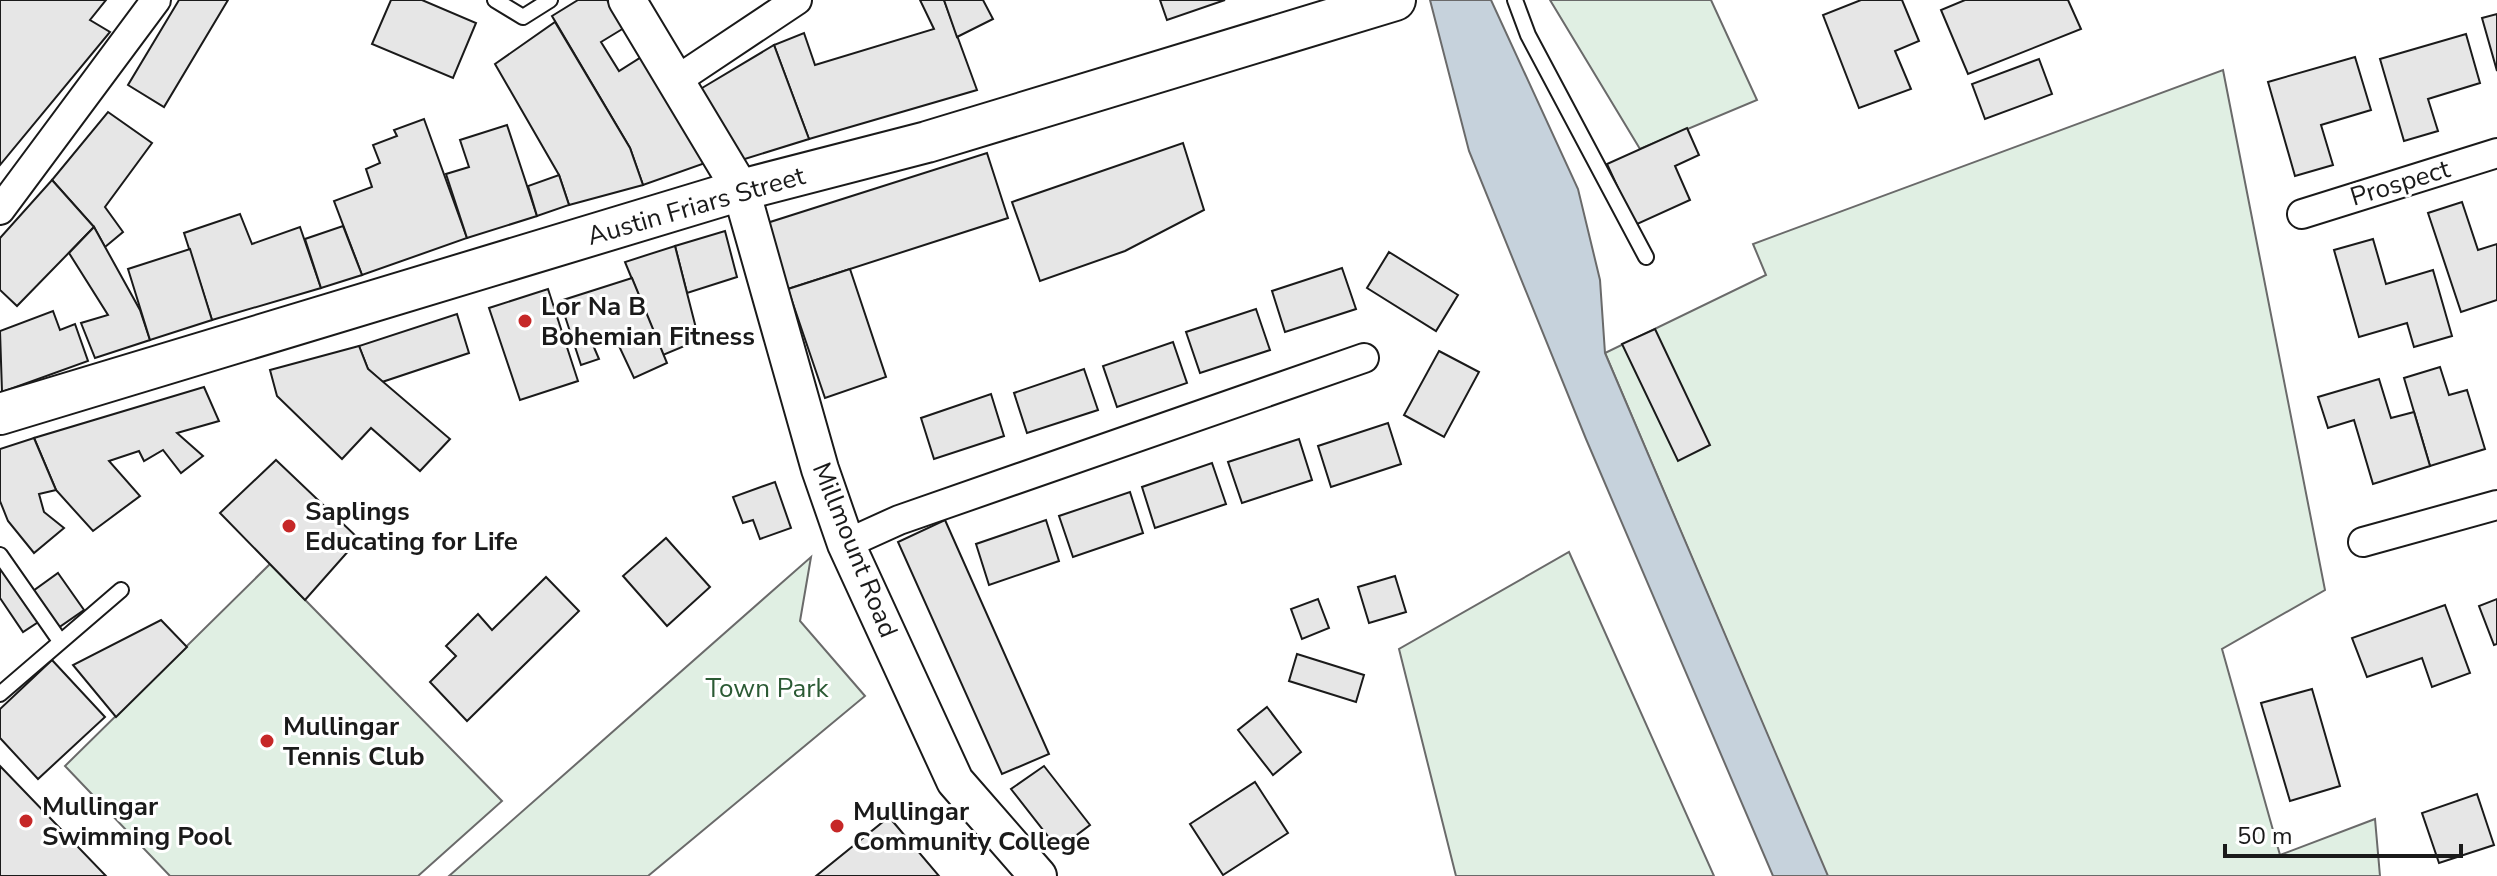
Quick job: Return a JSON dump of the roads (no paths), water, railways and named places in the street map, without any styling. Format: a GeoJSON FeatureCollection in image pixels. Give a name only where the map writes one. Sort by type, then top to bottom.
{"type":"FeatureCollection","features":[{"type":"Feature","properties":{"kind":"main road","name":"Austin Friars Street"},"geometry":{"type":"LineString","coordinates":[[0,414],[741,190],[927,142],[1394,0]]}},
{"type":"Feature","properties":{"kind":"street"},"geometry":{"type":"LineString","coordinates":[[0,210],[156,0]]}},
{"type":"Feature","properties":{"kind":"street","name":"Millmount Road"},"geometry":{"type":"LineString","coordinates":[[627,0],[741,190],[820,469],[846,544],[955,781],[1038,876]]}},
{"type":"Feature","properties":{"kind":"street"},"geometry":{"type":"LineString","coordinates":[[677,80],[797,0]]}},
{"type":"Feature","properties":{"kind":"street","name":"Prospect"},"geometry":{"type":"LineString","coordinates":[[2302,214],[2497,153]]}},
{"type":"Feature","properties":{"kind":"street"},"geometry":{"type":"LineString","coordinates":[[846,544],[899,520],[1364,358]]}},
{"type":"Feature","properties":{"kind":"street"},"geometry":{"type":"LineString","coordinates":[[2363,542],[2497,505]]}},
{"type":"Feature","properties":{"kind":"lane"},"geometry":{"type":"LineString","coordinates":[[495,0],[523,17],[550,0]]}},
{"type":"Feature","properties":{"kind":"lane"},"geometry":{"type":"LineString","coordinates":[[1515,0],[1528,35],[1646,257]]}},
{"type":"Feature","properties":{"kind":"lane"},"geometry":{"type":"LineString","coordinates":[[0,555],[60,641]]}},
{"type":"Feature","properties":{"kind":"lane"},"geometry":{"type":"LineString","coordinates":[[0,694],[121,590]]}},
{"type":"Feature","properties":{"kind":"place","name":"Lor Na B Bohemian Fitness"},"geometry":{"type":"Point","coordinates":[525,321]}},
{"type":"Feature","properties":{"kind":"place","name":"Saplings Educating for Life"},"geometry":{"type":"Point","coordinates":[289,526]}},
{"type":"Feature","properties":{"kind":"place","name":"Mullingar Tennis Club"},"geometry":{"type":"Point","coordinates":[267,741]}},
{"type":"Feature","properties":{"kind":"place","name":"Mullingar Swimming Pool"},"geometry":{"type":"Point","coordinates":[26,821]}},
{"type":"Feature","properties":{"kind":"place","name":"Mullingar Community College"},"geometry":{"type":"Point","coordinates":[837,826]}},
{"type":"Feature","properties":{"kind":"park label","name":"Town Park"},"geometry":{"type":"Point","coordinates":[767,688]}}]}
